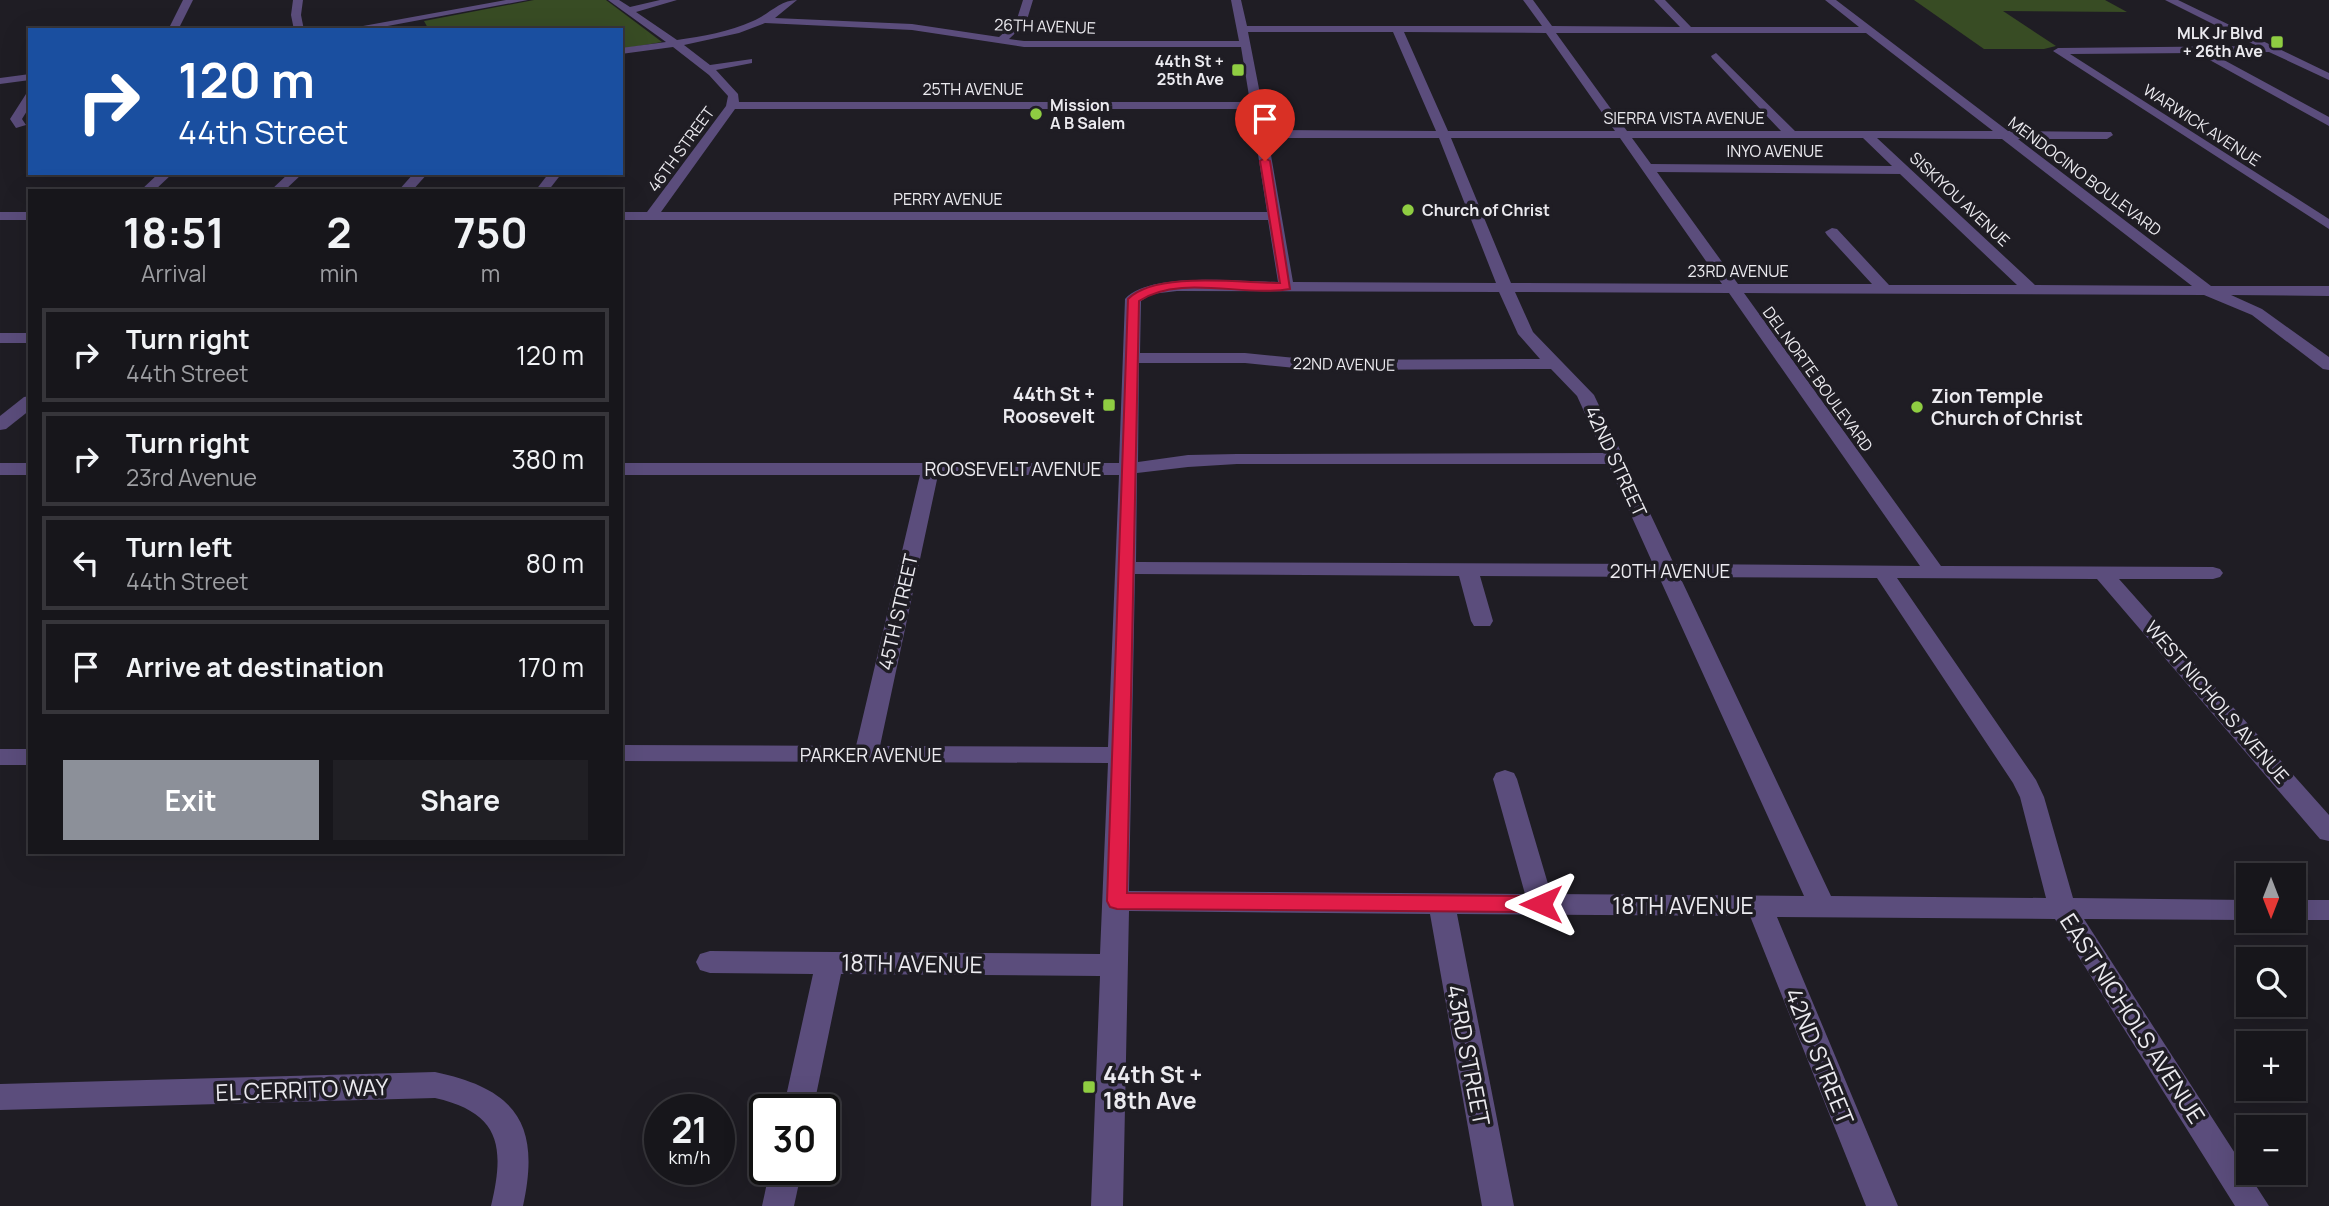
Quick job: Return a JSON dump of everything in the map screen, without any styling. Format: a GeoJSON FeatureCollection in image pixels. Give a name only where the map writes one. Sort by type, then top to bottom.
{"type":"FeatureCollection","features":[{"type":"Feature","properties":{"kind":"street"},"geometry":{"type":"LineString","coordinates":[[174,28],[188,0]]}},
{"type":"Feature","properties":{"kind":"street"},"geometry":{"type":"LineString","coordinates":[[298,0],[296,15],[299,28]]}},
{"type":"Feature","properties":{"kind":"street"},"geometry":{"type":"LineString","coordinates":[[354,28],[413,14],[523,0]]}},
{"type":"Feature","properties":{"kind":"street","name":"46TH STREET"},"geometry":{"type":"LineString","coordinates":[[613,0],[729,87],[734,96],[732,106],[651,216]]}},
{"type":"Feature","properties":{"kind":"street"},"geometry":{"type":"LineString","coordinates":[[627,10],[672,0]]}},
{"type":"Feature","properties":{"kind":"street"},"geometry":{"type":"LineString","coordinates":[[623,51],[730,32],[762,20],[781,10],[792,0]]}},
{"type":"Feature","properties":{"kind":"street"},"geometry":{"type":"LineString","coordinates":[[999,42],[1021,23],[1028,0]]}},
{"type":"Feature","properties":{"kind":"street"},"geometry":{"type":"LineString","coordinates":[[1236,0],[1286,286]]}},
{"type":"Feature","properties":{"kind":"street","name":"DEL NORTE BOULEVARD"},"geometry":{"type":"LineString","coordinates":[[1528,0],[1935,572]]}},
{"type":"Feature","properties":{"kind":"street"},"geometry":{"type":"LineString","coordinates":[[1659,0],[1689,30]]}},
{"type":"Feature","properties":{"kind":"street","name":"MENDOCINO BOULEVARD"},"geometry":{"type":"LineString","coordinates":[[1830,0],[2001,135],[2208,291],[2257,312],[2329,365]]}},
{"type":"Feature","properties":{"kind":"street"},"geometry":{"type":"LineString","coordinates":[[2170,0],[2276,49],[2329,77]]}},
{"type":"Feature","properties":{"kind":"street"},"geometry":{"type":"LineString","coordinates":[[413,14],[421,28]]}},
{"type":"Feature","properties":{"kind":"street","name":"26TH AVENUE"},"geometry":{"type":"LineString","coordinates":[[762,20],[912,27],[999,42],[1126,40],[1244,44]]}},
{"type":"Feature","properties":{"kind":"street"},"geometry":{"type":"LineString","coordinates":[[893,41],[912,27]]}},
{"type":"Feature","properties":{"kind":"street"},"geometry":{"type":"LineString","coordinates":[[1241,29],[1868,30]]}},
{"type":"Feature","properties":{"kind":"street","name":"42ND STREET"},"geometry":{"type":"LineString","coordinates":[[1397,29],[1443,133],[1523,331],[1570,375],[1585,395],[1822,906]]}},
{"type":"Feature","properties":{"kind":"street"},"geometry":{"type":"LineString","coordinates":[[2200,51],[2276,49]]}},
{"type":"Feature","properties":{"kind":"street","name":"WARWICK AVENUE"},"geometry":{"type":"LineString","coordinates":[[2200,51],[2058,51],[2329,225]]}},
{"type":"Feature","properties":{"kind":"street"},"geometry":{"type":"LineString","coordinates":[[2200,51],[2329,122]]}},
{"type":"Feature","properties":{"kind":"street"},"geometry":{"type":"LineString","coordinates":[[1716,56],[1791,134]]}},
{"type":"Feature","properties":{"kind":"street"},"geometry":{"type":"LineString","coordinates":[[706,69],[748,61]]}},
{"type":"Feature","properties":{"kind":"street"},"geometry":{"type":"LineString","coordinates":[[2306,65],[2329,65]]}},
{"type":"Feature","properties":{"kind":"street"},"geometry":{"type":"LineString","coordinates":[[0,80],[28,77]]}},
{"type":"Feature","properties":{"kind":"street"},"geometry":{"type":"LineString","coordinates":[[20,125],[16,119],[28,99]]}},
{"type":"Feature","properties":{"kind":"street","name":"25TH AVENUE"},"geometry":{"type":"LineString","coordinates":[[732,106],[1256,105]]}},
{"type":"Feature","properties":{"kind":"street","name":"SIERRA VISTA AVENUE"},"geometry":{"type":"LineString","coordinates":[[1260,134],[2107,135]]}},
{"type":"Feature","properties":{"kind":"street","name":"SISKIYOU AVENUE"},"geometry":{"type":"LineString","coordinates":[[1865,134],[2031,290]]}},
{"type":"Feature","properties":{"kind":"street","name":"INYO AVENUE"},"geometry":{"type":"LineString","coordinates":[[1648,168],[1903,170]]}},
{"type":"Feature","properties":{"kind":"street"},"geometry":{"type":"LineString","coordinates":[[148,189],[165,175]]}},
{"type":"Feature","properties":{"kind":"street"},"geometry":{"type":"LineString","coordinates":[[278,189],[295,175]]}},
{"type":"Feature","properties":{"kind":"street"},"geometry":{"type":"LineString","coordinates":[[406,189],[420,175]]}},
{"type":"Feature","properties":{"kind":"street"},"geometry":{"type":"LineString","coordinates":[[543,189],[554,175]]}},
{"type":"Feature","properties":{"kind":"street"},"geometry":{"type":"LineString","coordinates":[[0,216],[28,216]]}},
{"type":"Feature","properties":{"kind":"street","name":"PERRY AVENUE"},"geometry":{"type":"LineString","coordinates":[[623,216],[1275,216]]}},
{"type":"Feature","properties":{"kind":"street"},"geometry":{"type":"LineString","coordinates":[[1832,232],[1884,287]]}},
{"type":"Feature","properties":{"kind":"street","name":"23RD AVENUE"},"geometry":{"type":"LineString","coordinates":[[1132,358],[1133,299],[1147,290],[1177,286],[2329,291]]}},
{"type":"Feature","properties":{"kind":"street"},"geometry":{"type":"LineString","coordinates":[[0,338],[28,338]]}},
{"type":"Feature","properties":{"kind":"street"},"geometry":{"type":"LineString","coordinates":[[1107,1206],[1132,358]]}},
{"type":"Feature","properties":{"kind":"street","name":"22ND AVENUE"},"geometry":{"type":"LineString","coordinates":[[1132,358],[1245,358],[1316,365],[1557,364]]}},
{"type":"Feature","properties":{"kind":"street"},"geometry":{"type":"LineString","coordinates":[[0,425],[28,403]]}},
{"type":"Feature","properties":{"kind":"street","name":"ROOSEVELT AVENUE"},"geometry":{"type":"LineString","coordinates":[[623,469],[1129,469],[1237,458],[1615,458]]}},
{"type":"Feature","properties":{"kind":"street"},"geometry":{"type":"LineString","coordinates":[[0,469],[28,469]]}},
{"type":"Feature","properties":{"kind":"street","name":"45TH STREET"},"geometry":{"type":"LineString","coordinates":[[866,755],[930,470]]}},
{"type":"Feature","properties":{"kind":"street","name":"20TH AVENUE"},"geometry":{"type":"LineString","coordinates":[[1126,568],[2213,573]]}},
{"type":"Feature","properties":{"kind":"street"},"geometry":{"type":"LineString","coordinates":[[1468,570],[1482,621]]}},
{"type":"Feature","properties":{"kind":"street","name":"EAST NICHOLS AVENUE"},"geometry":{"type":"LineString","coordinates":[[1883,572],[2024,780],[2032,796],[2062,908],[2253,1206]]}},
{"type":"Feature","properties":{"kind":"street","name":"WEST NICHOLS AVENUE"},"geometry":{"type":"LineString","coordinates":[[2103,573],[2329,832]]}},
{"type":"Feature","properties":{"kind":"street","name":"PARKER AVENUE"},"geometry":{"type":"LineString","coordinates":[[623,754],[1121,755]]}},
{"type":"Feature","properties":{"kind":"street"},"geometry":{"type":"LineString","coordinates":[[0,757],[28,757]]}},
{"type":"Feature","properties":{"kind":"street"},"geometry":{"type":"LineString","coordinates":[[1505,779],[1541,904]]}},
{"type":"Feature","properties":{"kind":"street","name":"18TH AVENUE"},"geometry":{"type":"LineString","coordinates":[[1117,901],[2236,910]]}},
{"type":"Feature","properties":{"kind":"street","name":"43RD STREET"},"geometry":{"type":"LineString","coordinates":[[1441,904],[1498,1206]]}},
{"type":"Feature","properties":{"kind":"street","name":"42ND STREET"},"geometry":{"type":"LineString","coordinates":[[1759,906],[1882,1206]]}},
{"type":"Feature","properties":{"kind":"street"},"geometry":{"type":"LineString","coordinates":[[2306,910],[2329,910]]}},
{"type":"Feature","properties":{"kind":"street"},"geometry":{"type":"LineString","coordinates":[[801,1094],[830,961]]}},
{"type":"Feature","properties":{"kind":"street","name":"18TH AVENUE"},"geometry":{"type":"LineString","coordinates":[[710,962],[1113,965]]}},
{"type":"Feature","properties":{"kind":"street","name":"EL CERRITO WAY"},"geometry":{"type":"LineString","coordinates":[[0,1097],[435,1085],[454,1088],[477,1096],[496,1110],[509,1128],[515,1151],[515,1177],[508,1206]]}},
{"type":"Feature","properties":{"kind":"street"},"geometry":{"type":"LineString","coordinates":[[778,1206],[783,1185]]}},
{"type":"Feature","properties":{"kind":"green space"},"geometry":{"type":"Polygon","coordinates":[[[534,0],[606,0],[662,42],[623,49],[623,28],[428,28],[424,21],[534,0]]]}},
{"type":"Feature","properties":{"kind":"green space"},"geometry":{"type":"Polygon","coordinates":[[[1914,0],[2105,0],[2127,12],[2003,11],[2056,46],[2044,49],[1984,49],[1914,0]]]}},
{"type":"Feature","properties":{"kind":"place","name":"MLK Jr Blvd + 26th Ave"},"geometry":{"type":"Point","coordinates":[2277,42]}},
{"type":"Feature","properties":{"kind":"place","name":"44th St + 25th Ave"},"geometry":{"type":"Point","coordinates":[1238,70]}},
{"type":"Feature","properties":{"kind":"place","name":"Mission A B Salem"},"geometry":{"type":"Point","coordinates":[1036,114]}},
{"type":"Feature","properties":{"kind":"place","name":"Church of Christ"},"geometry":{"type":"Point","coordinates":[1408,210]}},
{"type":"Feature","properties":{"kind":"place","name":"44th St + Roosevelt"},"geometry":{"type":"Point","coordinates":[1109,405]}},
{"type":"Feature","properties":{"kind":"place","name":"Zion Temple Church of Christ"},"geometry":{"type":"Point","coordinates":[1917,407]}},
{"type":"Feature","properties":{"kind":"place","name":"44th St + 18th Ave"},"geometry":{"type":"Point","coordinates":[1089,1087]}},
{"type":"Feature","properties":{"kind":"route"},"geometry":{"type":"LineString","coordinates":[[1265,161],[1286,286],[1177,286],[1147,290],[1133,299],[1117,901],[1541,904]]}}]}
